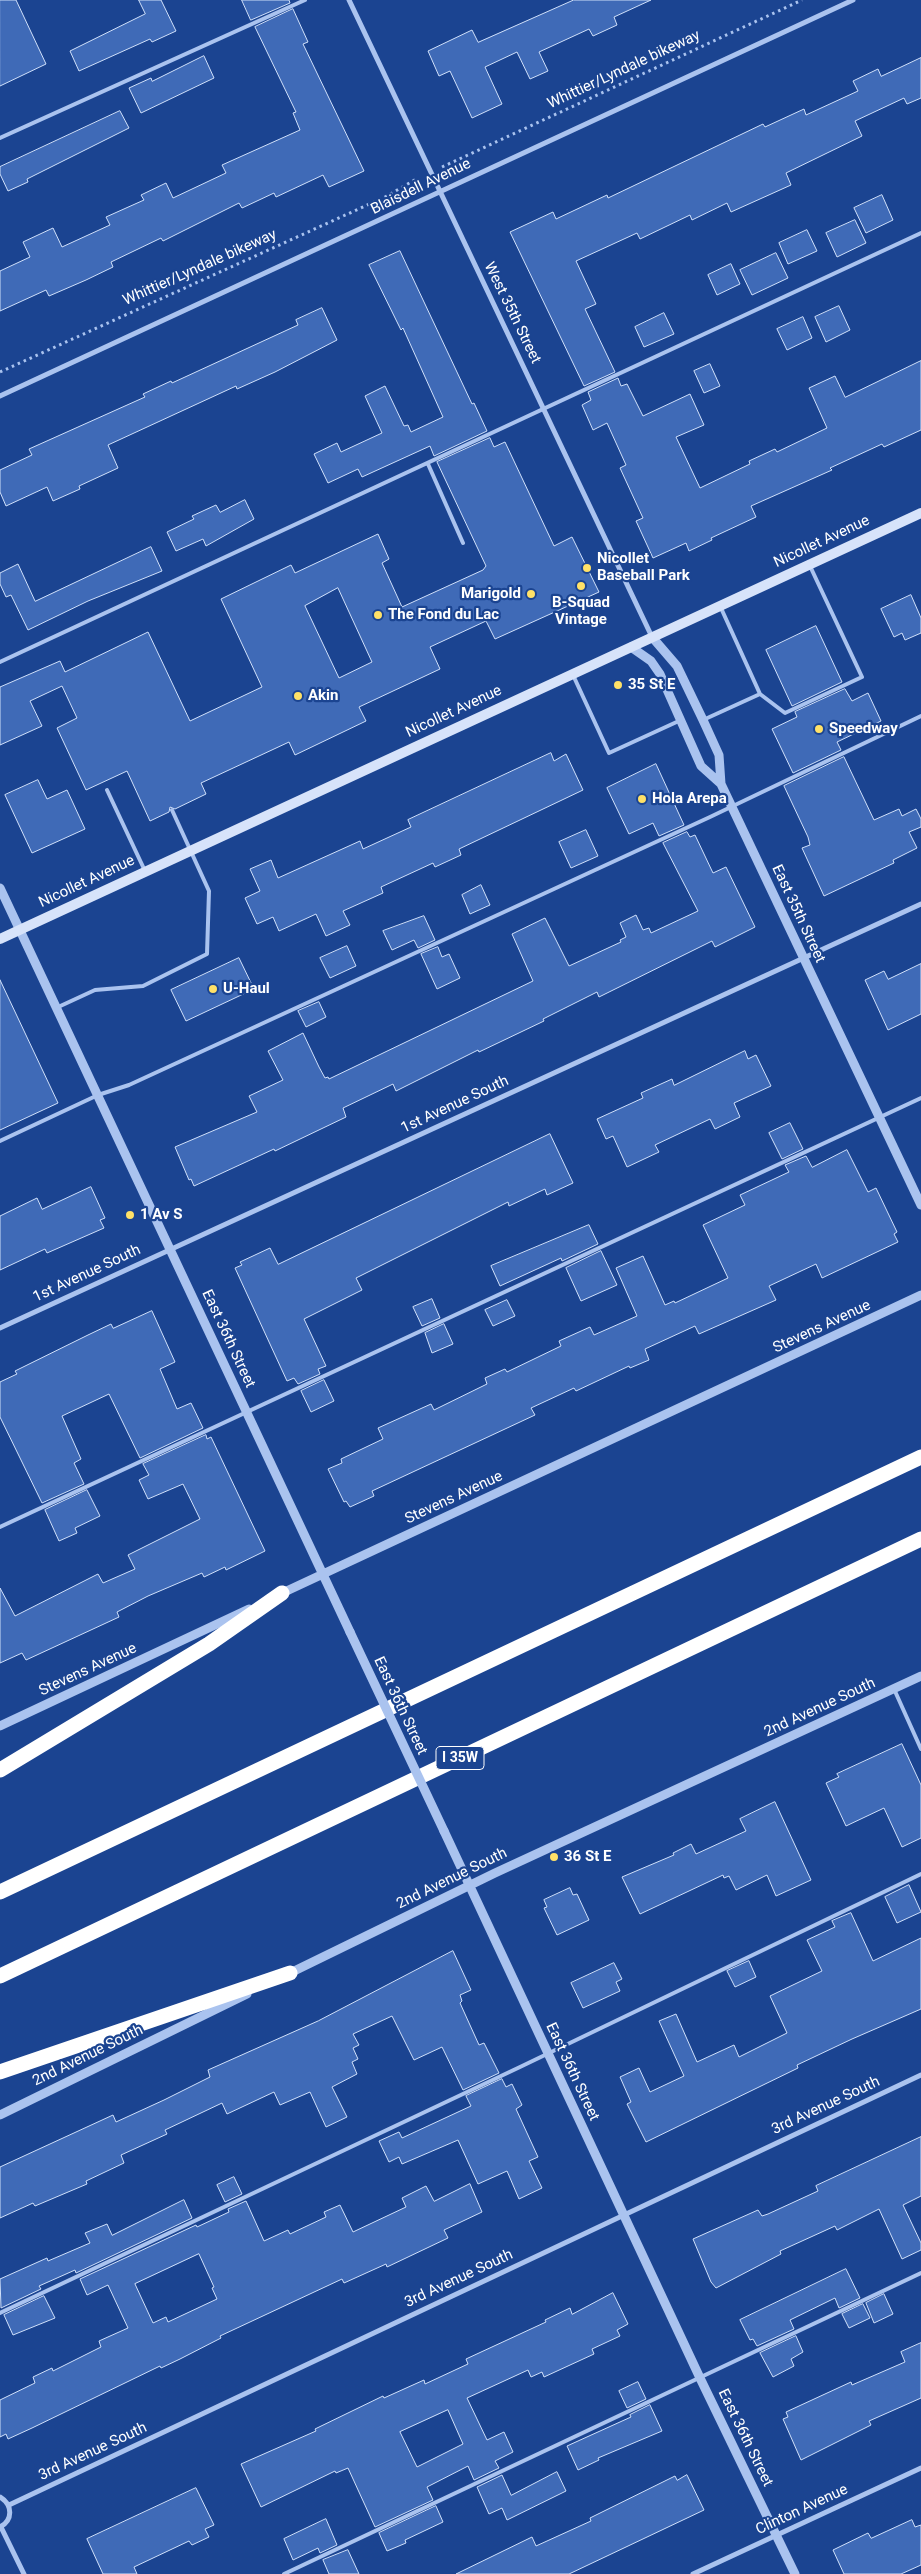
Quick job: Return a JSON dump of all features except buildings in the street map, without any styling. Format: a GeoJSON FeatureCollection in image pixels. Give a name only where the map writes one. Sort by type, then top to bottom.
{"type":"FeatureCollection","features":[{"type":"Feature","properties":{"kind":"highway"},"geometry":{"type":"LineString","coordinates":[[0,1892],[921,1457]]}},
{"type":"Feature","properties":{"kind":"highway","name":"I 35W"},"geometry":{"type":"LineString","coordinates":[[0,1976],[921,1539]]}},
{"type":"Feature","properties":{"kind":"highway"},"geometry":{"type":"LineString","coordinates":[[0,1770],[209,1644],[282,1593]]}},
{"type":"Feature","properties":{"kind":"highway"},"geometry":{"type":"LineString","coordinates":[[0,2072],[290,1973]]}},
{"type":"Feature","properties":{"kind":"main road","name":"Nicollet Avenue"},"geometry":{"type":"LineString","coordinates":[[0,939],[921,513]]}},
{"type":"Feature","properties":{"kind":"street","name":"West 35th Street"},"geometry":{"type":"LineString","coordinates":[[349,0],[439,192],[545,408],[652,637]]}},
{"type":"Feature","properties":{"kind":"street","name":"Blaisdell Avenue"},"geometry":{"type":"LineString","coordinates":[[0,396],[418,204],[439,192],[853,0]]}},
{"type":"Feature","properties":{"kind":"street","name":"East 35th Street"},"geometry":{"type":"LineString","coordinates":[[652,637],[677,666],[703,720],[719,755],[721,784],[921,1205]]}},
{"type":"Feature","properties":{"kind":"street"},"geometry":{"type":"LineString","coordinates":[[631,647],[651,661],[681,720],[701,766],[721,784]]}},
{"type":"Feature","properties":{"kind":"street","name":"East 36th Street"},"geometry":{"type":"LineString","coordinates":[[0,888],[470,1884],[700,2378],[795,2574]]}},
{"type":"Feature","properties":{"kind":"street","name":"1st Avenue South"},"geometry":{"type":"LineString","coordinates":[[0,1328],[921,904]]}},
{"type":"Feature","properties":{"kind":"street","name":"Stevens Avenue"},"geometry":{"type":"LineString","coordinates":[[0,1726],[921,1296]]}},
{"type":"Feature","properties":{"kind":"street","name":"2nd Avenue South"},"geometry":{"type":"LineString","coordinates":[[0,2115],[470,1884],[921,1676]]}},
{"type":"Feature","properties":{"kind":"street","name":"3rd Avenue South"},"geometry":{"type":"LineString","coordinates":[[9,2505],[921,2075]]}},
{"type":"Feature","properties":{"kind":"street","name":"Clinton Avenue"},"geometry":{"type":"LineString","coordinates":[[693,2574],[921,2468]]}},
{"type":"Feature","properties":{"kind":"street"},"geometry":{"type":"LineString","coordinates":[[0,2497],[9,2505],[10,2515],[1,2527],[24,2574]]}},
{"type":"Feature","properties":{"kind":"lane"},"geometry":{"type":"LineString","coordinates":[[0,138],[305,0]]}},
{"type":"Feature","properties":{"kind":"lane"},"geometry":{"type":"LineString","coordinates":[[0,662],[921,233]]}},
{"type":"Feature","properties":{"kind":"lane"},"geometry":{"type":"LineString","coordinates":[[428,464],[463,543]]}},
{"type":"Feature","properties":{"kind":"lane"},"geometry":{"type":"LineString","coordinates":[[720,606],[760,694],[785,713],[862,677],[809,564]]}},
{"type":"Feature","properties":{"kind":"lane"},"geometry":{"type":"LineString","coordinates":[[572,674],[609,753],[681,720]]}},
{"type":"Feature","properties":{"kind":"lane"},"geometry":{"type":"LineString","coordinates":[[703,720],[760,694]]}},
{"type":"Feature","properties":{"kind":"lane"},"geometry":{"type":"LineString","coordinates":[[0,1141],[98,1095],[129,1085],[732,806],[921,716]]}},
{"type":"Feature","properties":{"kind":"lane"},"geometry":{"type":"LineString","coordinates":[[107,790],[145,871]]}},
{"type":"Feature","properties":{"kind":"lane"},"geometry":{"type":"LineString","coordinates":[[56,1008],[96,990],[143,986],[207,954],[209,891],[172,810]]}},
{"type":"Feature","properties":{"kind":"lane"},"geometry":{"type":"LineString","coordinates":[[0,1527],[921,1098]]}},
{"type":"Feature","properties":{"kind":"lane"},"geometry":{"type":"LineString","coordinates":[[894,1689],[921,1749]]}},
{"type":"Feature","properties":{"kind":"lane"},"geometry":{"type":"LineString","coordinates":[[0,2313],[548,2054],[921,1874]]}},
{"type":"Feature","properties":{"kind":"lane"},"geometry":{"type":"LineString","coordinates":[[284,2574],[921,2273]]}},
{"type":"Feature","properties":{"kind":"path","name":"Whittier/Lyndale bikeway"},"geometry":{"type":"LineString","coordinates":[[456,161],[802,0]]}},
{"type":"Feature","properties":{"kind":"path","name":"Whittier/Lyndale bikeway"},"geometry":{"type":"LineString","coordinates":[[0,372],[376,201],[408,183]]}},
{"type":"Feature","properties":{"kind":"place","name":"Nicollet Baseball Park"},"geometry":{"type":"Point","coordinates":[587,568]}},
{"type":"Feature","properties":{"kind":"place","name":"B-Squad Vintage"},"geometry":{"type":"Point","coordinates":[581,586]}},
{"type":"Feature","properties":{"kind":"place","name":"Marigold"},"geometry":{"type":"Point","coordinates":[531,594]}},
{"type":"Feature","properties":{"kind":"place","name":"The Fond du Lac"},"geometry":{"type":"Point","coordinates":[378,615]}},
{"type":"Feature","properties":{"kind":"place","name":"35 St E"},"geometry":{"type":"Point","coordinates":[618,685]}},
{"type":"Feature","properties":{"kind":"place","name":"Akin"},"geometry":{"type":"Point","coordinates":[298,696]}},
{"type":"Feature","properties":{"kind":"place","name":"Speedway"},"geometry":{"type":"Point","coordinates":[819,729]}},
{"type":"Feature","properties":{"kind":"place","name":"Hola Arepa"},"geometry":{"type":"Point","coordinates":[642,799]}},
{"type":"Feature","properties":{"kind":"place","name":"U-Haul"},"geometry":{"type":"Point","coordinates":[213,989]}},
{"type":"Feature","properties":{"kind":"place","name":"1 Av S"},"geometry":{"type":"Point","coordinates":[130,1215]}},
{"type":"Feature","properties":{"kind":"place","name":"36 St E"},"geometry":{"type":"Point","coordinates":[554,1857]}}]}
